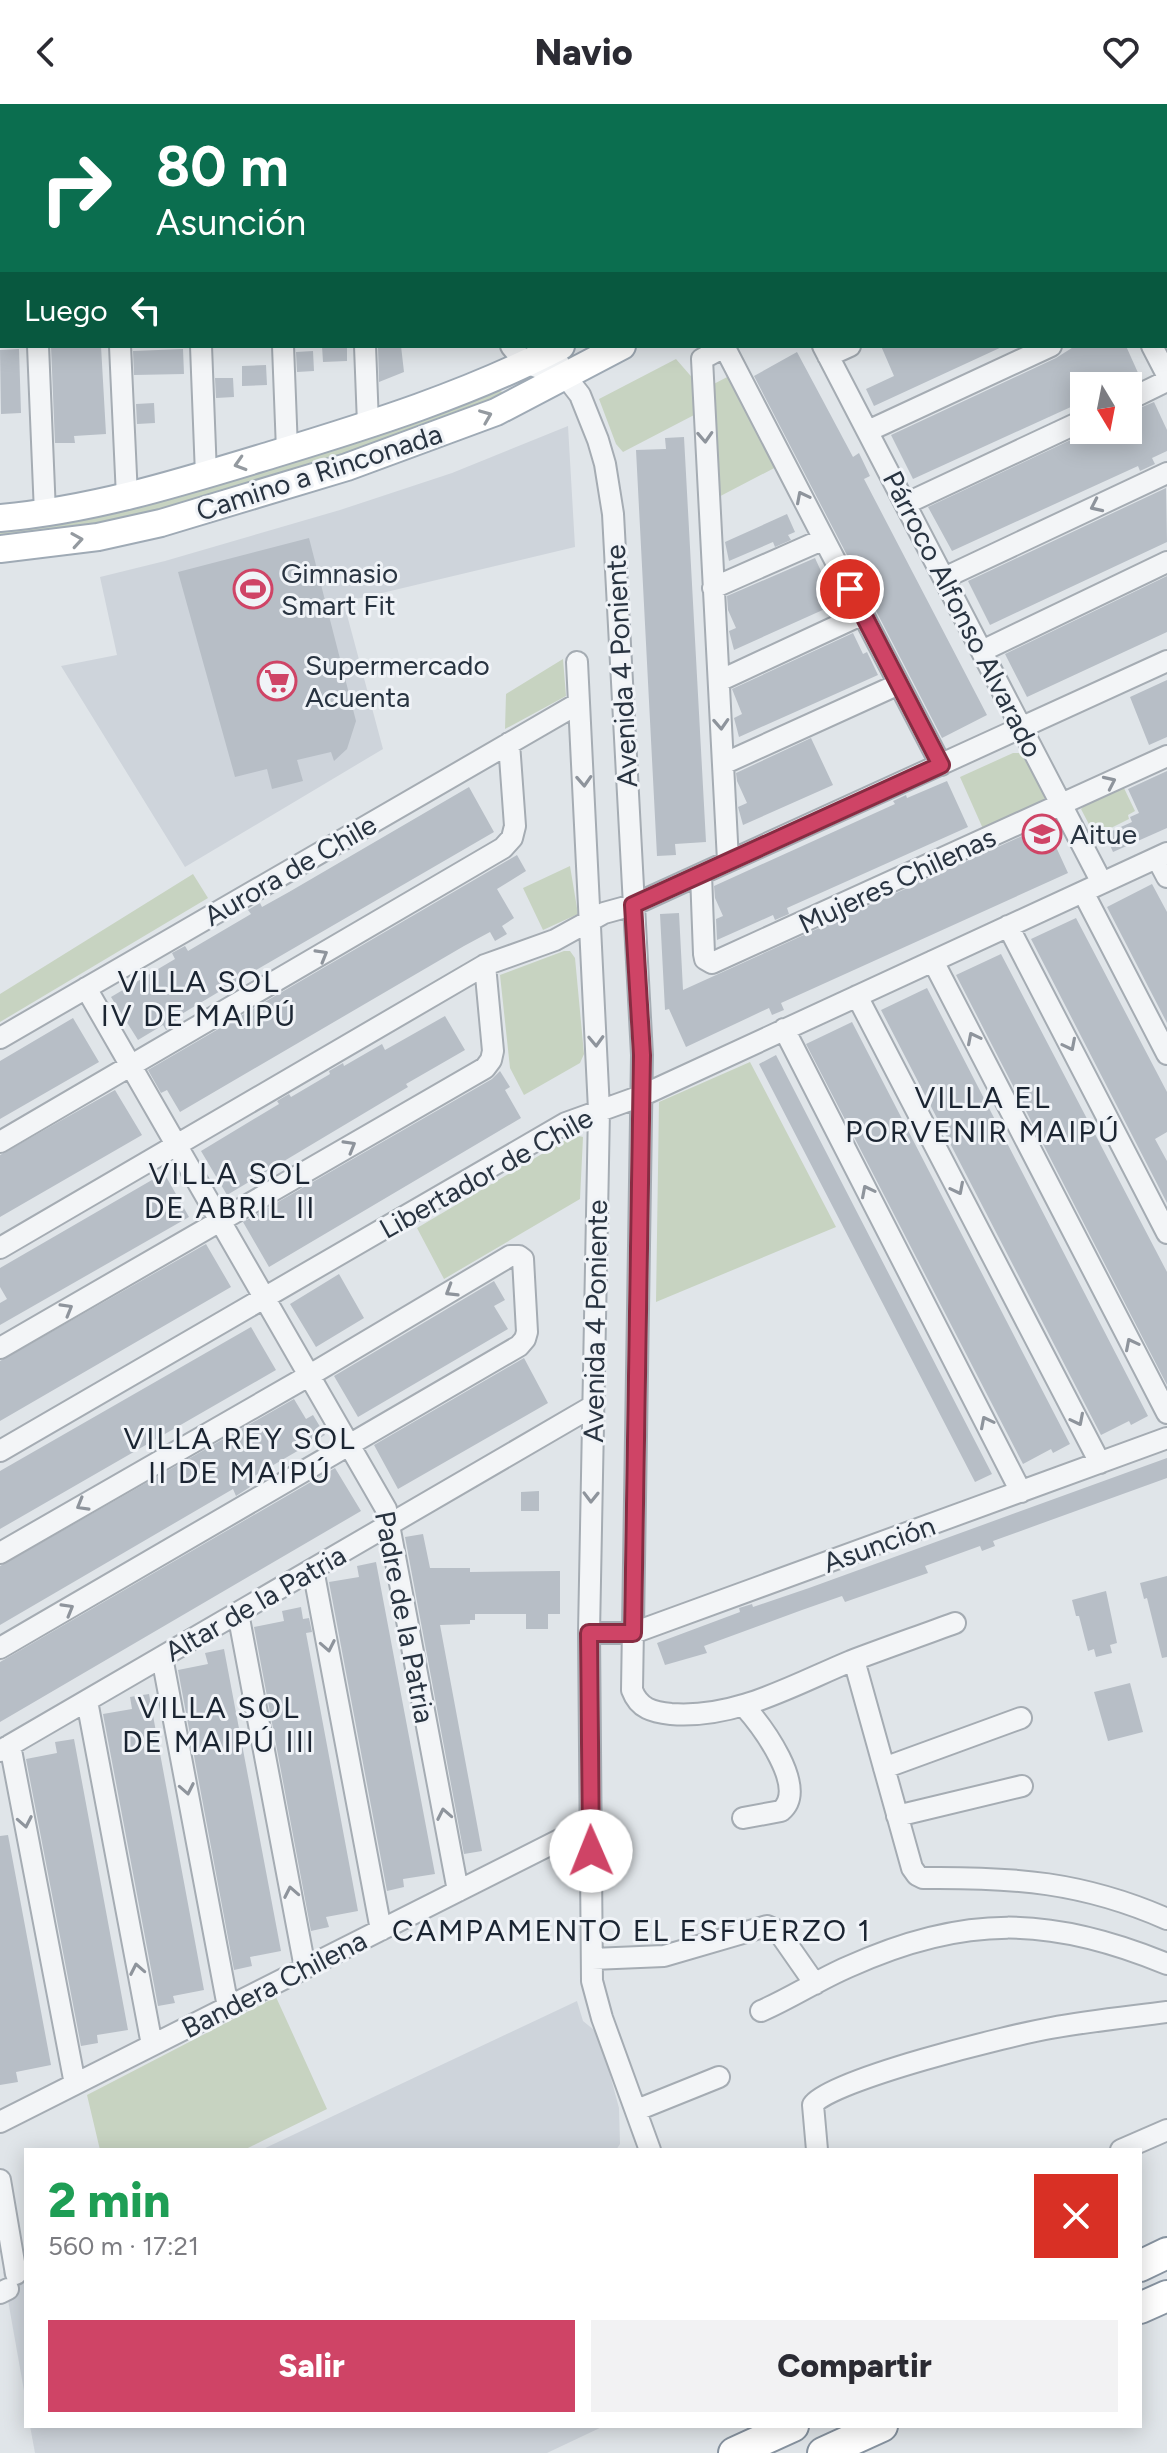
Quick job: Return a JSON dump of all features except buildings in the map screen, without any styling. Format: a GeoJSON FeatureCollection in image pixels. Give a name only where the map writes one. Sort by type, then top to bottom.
{"type":"FeatureCollection","features":[{"type":"Feature","properties":{"kind":"highway"},"geometry":{"type":"LineString","coordinates":[[1142,2265],[1167,2253]]}},
{"type":"Feature","properties":{"kind":"highway"},"geometry":{"type":"LineString","coordinates":[[1142,2307],[1167,2296]]}},
{"type":"Feature","properties":{"kind":"highway"},"geometry":{"type":"LineString","coordinates":[[734,2453],[789,2428]]}},
{"type":"Feature","properties":{"kind":"highway"},"geometry":{"type":"LineString","coordinates":[[823,2453],[878,2428]]}},
{"type":"Feature","properties":{"kind":"main road","name":"Camino a Rinconada"},"geometry":{"type":"LineString","coordinates":[[0,518],[45,513],[127,497],[287,450],[448,396],[518,354],[550,348]]}},
{"type":"Feature","properties":{"kind":"main road","name":"Camino a Rinconada"},"geometry":{"type":"LineString","coordinates":[[0,549],[129,531],[257,495],[422,441],[496,412],[618,348]]}},
{"type":"Feature","properties":{"kind":"street"},"geometry":{"type":"LineString","coordinates":[[38,348],[45,513]]}},
{"type":"Feature","properties":{"kind":"street"},"geometry":{"type":"LineString","coordinates":[[120,348],[127,497]]}},
{"type":"Feature","properties":{"kind":"street"},"geometry":{"type":"LineString","coordinates":[[201,348],[206,475]]}},
{"type":"Feature","properties":{"kind":"street"},"geometry":{"type":"LineString","coordinates":[[283,348],[287,450]]}},
{"type":"Feature","properties":{"kind":"street"},"geometry":{"type":"LineString","coordinates":[[365,348],[368,424]]}},
{"type":"Feature","properties":{"kind":"street","name":"Avenida 4 Poniente"},"geometry":{"type":"LineString","coordinates":[[555,348],[566,377],[580,395],[589,415],[610,489],[642,1055],[631,1684],[638,1702],[655,1712],[699,1715],[744,1706]]}},
{"type":"Feature","properties":{"kind":"street"},"geometry":{"type":"LineString","coordinates":[[721,348],[702,359],[728,861]]}},
{"type":"Feature","properties":{"kind":"street"},"geometry":{"type":"LineString","coordinates":[[725,348],[941,765]]}},
{"type":"Feature","properties":{"kind":"street"},"geometry":{"type":"LineString","coordinates":[[868,431],[1047,348]]}},
{"type":"Feature","properties":{"kind":"street"},"geometry":{"type":"LineString","coordinates":[[1142,392],[1167,378],[1153,348]]}},
{"type":"Feature","properties":{"kind":"street","name":"Párroco Alfonso Alvarado"},"geometry":{"type":"LineString","coordinates":[[826,351],[1102,883]]}},
{"type":"Feature","properties":{"kind":"street"},"geometry":{"type":"LineString","coordinates":[[518,354],[566,377]]}},
{"type":"Feature","properties":{"kind":"street"},"geometry":{"type":"LineString","coordinates":[[905,504],[1070,427]]}},
{"type":"Feature","properties":{"kind":"street"},"geometry":{"type":"LineString","coordinates":[[944,578],[1167,473]]}},
{"type":"Feature","properties":{"kind":"street"},"geometry":{"type":"LineString","coordinates":[[713,588],[824,539]]}},
{"type":"Feature","properties":{"kind":"street"},"geometry":{"type":"LineString","coordinates":[[982,651],[1167,562]]}},
{"type":"Feature","properties":{"kind":"street"},"geometry":{"type":"LineString","coordinates":[[719,681],[863,614]]}},
{"type":"Feature","properties":{"kind":"street"},"geometry":{"type":"LineString","coordinates":[[0,1248],[485,965],[555,940],[591,919],[633,905],[1167,661]]}},
{"type":"Feature","properties":{"kind":"street","name":"Avenida 4 Poniente"},"geometry":{"type":"LineString","coordinates":[[577,662],[599,1110],[589,1633],[592,1981],[602,2018],[649,2148]]}},
{"type":"Feature","properties":{"kind":"street"},"geometry":{"type":"LineString","coordinates":[[723,764],[899,684]]}},
{"type":"Feature","properties":{"kind":"street","name":"Aurora de Chile"},"geometry":{"type":"LineString","coordinates":[[0,1038],[579,703]]}},
{"type":"Feature","properties":{"kind":"street"},"geometry":{"type":"LineString","coordinates":[[0,1142],[503,848],[512,838],[515,826],[509,743]]}},
{"type":"Feature","properties":{"kind":"street","name":"Mujeres Chilenas"},"geometry":{"type":"LineString","coordinates":[[701,874],[704,954],[708,962],[716,963],[1167,756]]}},
{"type":"Feature","properties":{"kind":"street"},"geometry":{"type":"LineString","coordinates":[[1162,856],[1167,877]]}},
{"type":"Feature","properties":{"kind":"street","name":"Libertador de Chile"},"geometry":{"type":"LineString","coordinates":[[0,1451],[566,1123],[641,1096],[1162,856]]}},
{"type":"Feature","properties":{"kind":"street"},"geometry":{"type":"LineString","coordinates":[[1083,892],[1167,1054]]}},
{"type":"Feature","properties":{"kind":"street"},"geometry":{"type":"LineString","coordinates":[[1008,926],[1167,1233]]}},
{"type":"Feature","properties":{"kind":"street"},"geometry":{"type":"LineString","coordinates":[[933,961],[1167,1413]]}},
{"type":"Feature","properties":{"kind":"street"},"geometry":{"type":"LineString","coordinates":[[0,1348],[489,1064],[493,1051],[485,965]]}},
{"type":"Feature","properties":{"kind":"street","name":"Padre de la Patria"},"geometry":{"type":"LineString","coordinates":[[86,988],[382,1501],[390,1523],[458,1891]]}},
{"type":"Feature","properties":{"kind":"street"},"geometry":{"type":"LineString","coordinates":[[857,996],[1100,1463]]}},
{"type":"Feature","properties":{"kind":"street"},"geometry":{"type":"LineString","coordinates":[[784,1029],[1021,1492]]}},
{"type":"Feature","properties":{"kind":"street"},"geometry":{"type":"LineString","coordinates":[[0,1553],[510,1256],[519,1256],[525,1264],[527,1332],[523,1343],[0,1648]]}},
{"type":"Feature","properties":{"kind":"street","name":"Altar de la Patria"},"geometry":{"type":"LineString","coordinates":[[5,1748],[593,1406]]}},
{"type":"Feature","properties":{"kind":"street","name":"Asunción"},"geometry":{"type":"LineString","coordinates":[[589,1633],[633,1633],[1167,1438]]}},
{"type":"Feature","properties":{"kind":"street"},"geometry":{"type":"LineString","coordinates":[[313,1569],[381,1930]]}},
{"type":"Feature","properties":{"kind":"street"},"geometry":{"type":"LineString","coordinates":[[238,1613],[305,1968]]}},
{"type":"Feature","properties":{"kind":"street"},"geometry":{"type":"LineString","coordinates":[[743,1818],[781,1811],[789,1799],[788,1782],[780,1758],[769,1737],[744,1706],[854,1660],[955,1623]]}},
{"type":"Feature","properties":{"kind":"street"},"geometry":{"type":"LineString","coordinates":[[162,1657],[228,2007]]}},
{"type":"Feature","properties":{"kind":"street"},"geometry":{"type":"LineString","coordinates":[[854,1660],[912,1868],[917,1875],[923,1878],[1030,1880],[1139,1906],[1167,1919]]}},
{"type":"Feature","properties":{"kind":"street"},"geometry":{"type":"LineString","coordinates":[[87,1701],[152,2045]]}},
{"type":"Feature","properties":{"kind":"street"},"geometry":{"type":"LineString","coordinates":[[884,1768],[1021,1718]]}},
{"type":"Feature","properties":{"kind":"street"},"geometry":{"type":"LineString","coordinates":[[5,1748],[75,2084]]}},
{"type":"Feature","properties":{"kind":"street"},"geometry":{"type":"LineString","coordinates":[[897,1816],[1022,1786]]}},
{"type":"Feature","properties":{"kind":"street","name":"Bandera Chilena"},"geometry":{"type":"LineString","coordinates":[[0,2122],[591,1824]]}},
{"type":"Feature","properties":{"kind":"street"},"geometry":{"type":"LineString","coordinates":[[592,1959],[664,1956],[767,1926],[778,1931],[815,1984]]}},
{"type":"Feature","properties":{"kind":"street"},"geometry":{"type":"LineString","coordinates":[[761,2011],[844,1969],[901,1945],[947,1932],[983,1927],[1047,1929],[1090,1936],[1167,1964]]}},
{"type":"Feature","properties":{"kind":"street"},"geometry":{"type":"LineString","coordinates":[[815,2148],[813,2109],[815,2101],[823,2094],[863,2079],[1051,2028],[1167,2012]]}},
{"type":"Feature","properties":{"kind":"street"},"geometry":{"type":"LineString","coordinates":[[637,2110],[719,2077]]}},
{"type":"Feature","properties":{"kind":"street"},"geometry":{"type":"LineString","coordinates":[[1126,2148],[1167,2130]]}},
{"type":"Feature","properties":{"kind":"street"},"geometry":{"type":"LineString","coordinates":[[0,2180],[8,2285]]}},
{"type":"Feature","properties":{"kind":"shaded area"},"geometry":{"type":"Polygon","coordinates":[[[568,426],[575,547],[343,600],[383,749],[185,867],[61,666],[117,655],[100,577],[340,510],[452,473],[568,426]]]}},
{"type":"Feature","properties":{"kind":"shaded area"},"geometry":{"type":"Polygon","coordinates":[[[577,2001],[583,2021],[599,2034],[619,2108],[620,2144],[617,2148],[265,2148],[577,2001]]]}},
{"type":"Feature","properties":{"kind":"shaded area"},"geometry":{"type":"Polygon","coordinates":[[[24,2262],[24,2391],[3,2272],[24,2262]]]}},
{"type":"Feature","properties":{"kind":"shaded area"},"geometry":{"type":"Polygon","coordinates":[[[30,2428],[600,2428],[547,2453],[35,2453],[30,2428]]]}},
{"type":"Feature","properties":{"kind":"green space"},"geometry":{"type":"Polygon","coordinates":[[[676,359],[696,382],[696,414],[623,452],[616,444],[599,399],[676,359]]]}},
{"type":"Feature","properties":{"kind":"green space"},"geometry":{"type":"Polygon","coordinates":[[[733,374],[780,465],[709,502],[706,388],[733,374]]]}},
{"type":"Feature","properties":{"kind":"green space"},"geometry":{"type":"Polygon","coordinates":[[[497,390],[503,392],[504,398],[313,473],[148,520],[0,541],[0,523],[497,390]]]}},
{"type":"Feature","properties":{"kind":"green space"},"geometry":{"type":"Polygon","coordinates":[[[563,659],[566,696],[505,729],[506,694],[563,659]]]}},
{"type":"Feature","properties":{"kind":"green space"},"geometry":{"type":"Polygon","coordinates":[[[1013,753],[1021,753],[1047,799],[1044,804],[984,831],[960,777],[1013,753]]]}},
{"type":"Feature","properties":{"kind":"green space"},"geometry":{"type":"Polygon","coordinates":[[[1123,786],[1135,811],[1128,815],[1129,819],[1095,836],[1081,809],[1089,801],[1123,786]]]}},
{"type":"Feature","properties":{"kind":"green space"},"geometry":{"type":"Polygon","coordinates":[[[570,866],[578,914],[543,930],[523,888],[570,866]]]}},
{"type":"Feature","properties":{"kind":"green space"},"geometry":{"type":"Polygon","coordinates":[[[193,874],[208,898],[0,1022],[0,994],[193,874]]]}},
{"type":"Feature","properties":{"kind":"green space"},"geometry":{"type":"Polygon","coordinates":[[[570,951],[575,958],[584,1054],[580,1063],[524,1095],[510,1068],[500,975],[570,951]]]}},
{"type":"Feature","properties":{"kind":"green space"},"geometry":{"type":"Polygon","coordinates":[[[750,1062],[836,1227],[656,1302],[659,1102],[750,1062]]]}},
{"type":"Feature","properties":{"kind":"green space"},"geometry":{"type":"Polygon","coordinates":[[[574,1135],[583,1137],[580,1199],[444,1279],[417,1228],[574,1135]]]}},
{"type":"Feature","properties":{"kind":"green space"},"geometry":{"type":"Polygon","coordinates":[[[276,1997],[327,2109],[248,2148],[100,2148],[87,2095],[276,1997]]]}},
{"type":"Feature","properties":{"kind":"place","name":"Gimnasio Smart Fit"},"geometry":{"type":"Point","coordinates":[253,589]}},
{"type":"Feature","properties":{"kind":"place","name":"Supermercado Acuenta"},"geometry":{"type":"Point","coordinates":[277,681]}},
{"type":"Feature","properties":{"kind":"place","name":"Aitue"},"geometry":{"type":"Point","coordinates":[1042,834]}},
{"type":"Feature","properties":{"kind":"district","name":"VILLA SOL IV DE MAIPÚ"},"geometry":{"type":"Point","coordinates":[199,998]}},
{"type":"Feature","properties":{"kind":"district","name":"VILLA EL PORVENIR MAIPÚ"},"geometry":{"type":"Point","coordinates":[983,1114]}},
{"type":"Feature","properties":{"kind":"district","name":"VILLA SOL DE ABRIL II"},"geometry":{"type":"Point","coordinates":[230,1190]}},
{"type":"Feature","properties":{"kind":"district","name":"VILLA REY SOL II DE MAIPÚ"},"geometry":{"type":"Point","coordinates":[240,1455]}},
{"type":"Feature","properties":{"kind":"district","name":"VILLA SOL DE MAIPÚ III"},"geometry":{"type":"Point","coordinates":[219,1724]}},
{"type":"Feature","properties":{"kind":"district","name":"CAMPAMENTO EL ESFUERZO 1"},"geometry":{"type":"Point","coordinates":[632,1930]}},
{"type":"Feature","properties":{"kind":"route"},"geometry":{"type":"LineString","coordinates":[[591,1851],[589,1633],[633,1633],[642,1055],[633,905],[941,765],[850,589]]}}]}
